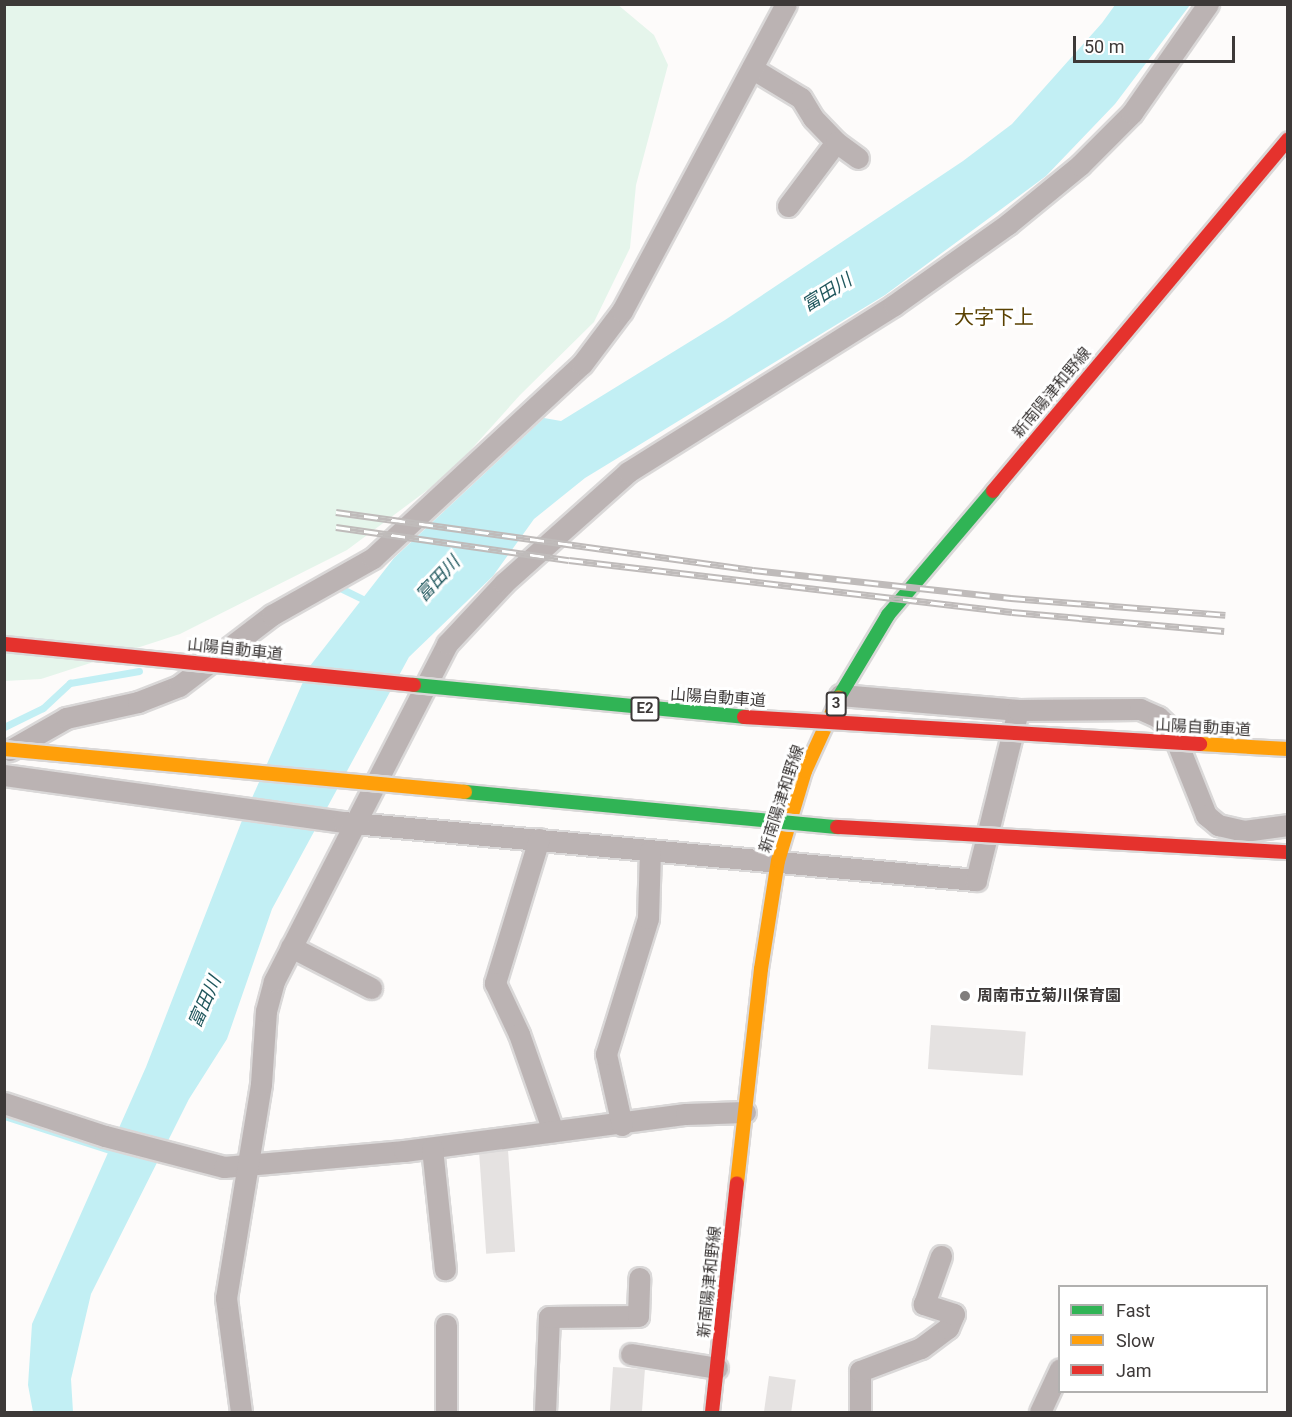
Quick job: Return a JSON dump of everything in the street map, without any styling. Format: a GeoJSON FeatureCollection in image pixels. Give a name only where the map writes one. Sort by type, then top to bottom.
{"type":"FeatureCollection","features":[{"type":"Feature","properties":{"kind":"main road","name":"新南陽津和野線"},"geometry":{"type":"LineString","coordinates":[[712,1413],[745,1112],[778,861],[805,771],[840,695],[888,615],[1287,140]]}},
{"type":"Feature","properties":{"kind":"main road","name":"山陽自動車道"},"geometry":{"type":"LineString","coordinates":[[4,644],[700,714],[1287,749]]}},
{"type":"Feature","properties":{"kind":"main road"},"geometry":{"type":"LineString","coordinates":[[4,749],[845,828],[1287,852]]}},
{"type":"Feature","properties":{"kind":"street"},"geometry":{"type":"LineString","coordinates":[[4,754],[66,718],[138,702],[179,686],[272,615],[373,558],[398,539],[589,355],[628,301],[786,4]]}},
{"type":"Feature","properties":{"kind":"street"},"geometry":{"type":"LineString","coordinates":[[241,1413],[226,1298],[261,1084],[266,1011],[274,981],[350,823],[447,644],[504,583],[628,472],[894,305],[1008,224],[1080,165],[1132,113],[1208,4]]}},
{"type":"Feature","properties":{"kind":"street"},"geometry":{"type":"LineString","coordinates":[[753,69],[801,98],[813,118],[836,142],[858,158]]}},
{"type":"Feature","properties":{"kind":"street"},"geometry":{"type":"LineString","coordinates":[[788,206],[836,142]]}},
{"type":"Feature","properties":{"kind":"street"},"geometry":{"type":"LineString","coordinates":[[840,695],[1018,710],[1140,709],[1158,717],[1172,730],[1206,815],[1218,825],[1244,831],[1287,825]]}},
{"type":"Feature","properties":{"kind":"street"},"geometry":{"type":"LineString","coordinates":[[4,775],[239,810],[350,823],[976,880],[1018,710]]}},
{"type":"Feature","properties":{"kind":"street"},"geometry":{"type":"LineString","coordinates":[[539,839],[495,983],[519,1034],[553,1131]]}},
{"type":"Feature","properties":{"kind":"street"},"geometry":{"type":"LineString","coordinates":[[622,1125],[606,1054],[648,918],[650,851]]}},
{"type":"Feature","properties":{"kind":"street"},"geometry":{"type":"LineString","coordinates":[[291,947],[371,988]]}},
{"type":"Feature","properties":{"kind":"street"},"geometry":{"type":"LineString","coordinates":[[4,1103],[105,1136],[224,1167],[248,1167],[432,1148],[553,1131],[622,1125],[686,1114],[745,1112]]}},
{"type":"Feature","properties":{"kind":"street"},"geometry":{"type":"LineString","coordinates":[[432,1148],[445,1269]]}},
{"type":"Feature","properties":{"kind":"street"},"geometry":{"type":"LineString","coordinates":[[860,1413],[860,1371],[921,1348],[948,1328],[954,1314],[924,1304],[941,1256]]}},
{"type":"Feature","properties":{"kind":"street"},"geometry":{"type":"LineString","coordinates":[[545,1413],[549,1317],[638,1316],[639,1278]]}},
{"type":"Feature","properties":{"kind":"street"},"geometry":{"type":"LineString","coordinates":[[446,1325],[446,1413]]}},
{"type":"Feature","properties":{"kind":"street"},"geometry":{"type":"LineString","coordinates":[[631,1354],[717,1368]]}},
{"type":"Feature","properties":{"kind":"street"},"geometry":{"type":"LineString","coordinates":[[1040,1413],[1058,1372]]}},
{"type":"Feature","properties":{"kind":"shaded area"},"geometry":{"type":"Polygon","coordinates":[[[617,4],[654,35],[668,65],[636,185],[630,248],[594,322],[520,395],[449,474],[347,550],[180,634],[41,679],[5,681],[5,5],[617,4]]]}},
{"type":"Feature","properties":{"kind":"water","name":"富田川"},"geometry":{"type":"Polygon","coordinates":[[[1115,5],[1190,5],[1115,104],[1046,176],[885,295],[585,478],[534,519],[493,576],[409,657],[272,909],[227,1039],[189,1099],[91,1294],[71,1379],[73,1412],[33,1412],[28,1385],[32,1324],[146,1067],[241,823],[310,666],[394,558],[544,418],[561,421],[725,320],[963,161],[1012,124],[1102,23],[1115,5]]]}},
{"type":"Feature","properties":{"kind":"building"},"geometry":{"type":"Polygon","coordinates":[[[931,1025],[1026,1032],[1023,1076],[928,1069],[931,1025]]]}},
{"type":"Feature","properties":{"kind":"building"},"geometry":{"type":"Polygon","coordinates":[[[508,1150],[515,1252],[486,1254],[479,1152],[508,1150]]]}},
{"type":"Feature","properties":{"kind":"building"},"geometry":{"type":"Polygon","coordinates":[[[613,1367],[645,1369],[642,1412],[610,1412],[613,1367]]]}},
{"type":"Feature","properties":{"kind":"building"},"geometry":{"type":"Polygon","coordinates":[[[769,1376],[796,1380],[791,1412],[764,1412],[769,1376]]]}},
{"type":"Feature","properties":{"kind":"waterway"},"geometry":{"type":"LineString","coordinates":[[334,585],[369,602]]}},
{"type":"Feature","properties":{"kind":"waterway"},"geometry":{"type":"LineString","coordinates":[[4,727],[43,708],[70,683],[139,671]]}},
{"type":"Feature","properties":{"kind":"waterway"},"geometry":{"type":"LineString","coordinates":[[4,1116],[116,1152]]}},
{"type":"Feature","properties":{"kind":"railway"},"geometry":{"type":"LineString","coordinates":[[336,512],[753,570],[1011,598],[1225,615]]}},
{"type":"Feature","properties":{"kind":"railway"},"geometry":{"type":"LineString","coordinates":[[336,527],[569,560],[1012,612],[1224,631]]}},
{"type":"Feature","properties":{"kind":"traffic: fast"},"geometry":{"type":"LineString","coordinates":[[839,697],[888,615],[993,491]]}},
{"type":"Feature","properties":{"kind":"traffic: fast"},"geometry":{"type":"LineString","coordinates":[[414,685],[744,717]]}},
{"type":"Feature","properties":{"kind":"traffic: fast"},"geometry":{"type":"LineString","coordinates":[[465,792],[837,827]]}},
{"type":"Feature","properties":{"kind":"traffic: slow"},"geometry":{"type":"LineString","coordinates":[[737,1183],[761,969],[778,861],[805,771],[839,697]]}},
{"type":"Feature","properties":{"kind":"traffic: slow"},"geometry":{"type":"LineString","coordinates":[[1200,744],[1288,749]]}},
{"type":"Feature","properties":{"kind":"traffic: slow"},"geometry":{"type":"LineString","coordinates":[[4,749],[465,792]]}},
{"type":"Feature","properties":{"kind":"traffic: jam"},"geometry":{"type":"LineString","coordinates":[[993,491],[1288,140]]}},
{"type":"Feature","properties":{"kind":"traffic: jam"},"geometry":{"type":"LineString","coordinates":[[4,644],[414,685]]}},
{"type":"Feature","properties":{"kind":"traffic: jam"},"geometry":{"type":"LineString","coordinates":[[744,717],[1200,744]]}},
{"type":"Feature","properties":{"kind":"traffic: jam"},"geometry":{"type":"LineString","coordinates":[[837,827],[1288,852]]}},
{"type":"Feature","properties":{"kind":"traffic: jam"},"geometry":{"type":"LineString","coordinates":[[712,1412],[737,1183]]}},
{"type":"Feature","properties":{"kind":"place","name":"周南市立菊川保育園"},"geometry":{"type":"Point","coordinates":[965,996]}},
{"type":"Feature","properties":{"kind":"district","name":"大字下上"},"geometry":{"type":"Point","coordinates":[994,317]}}]}
